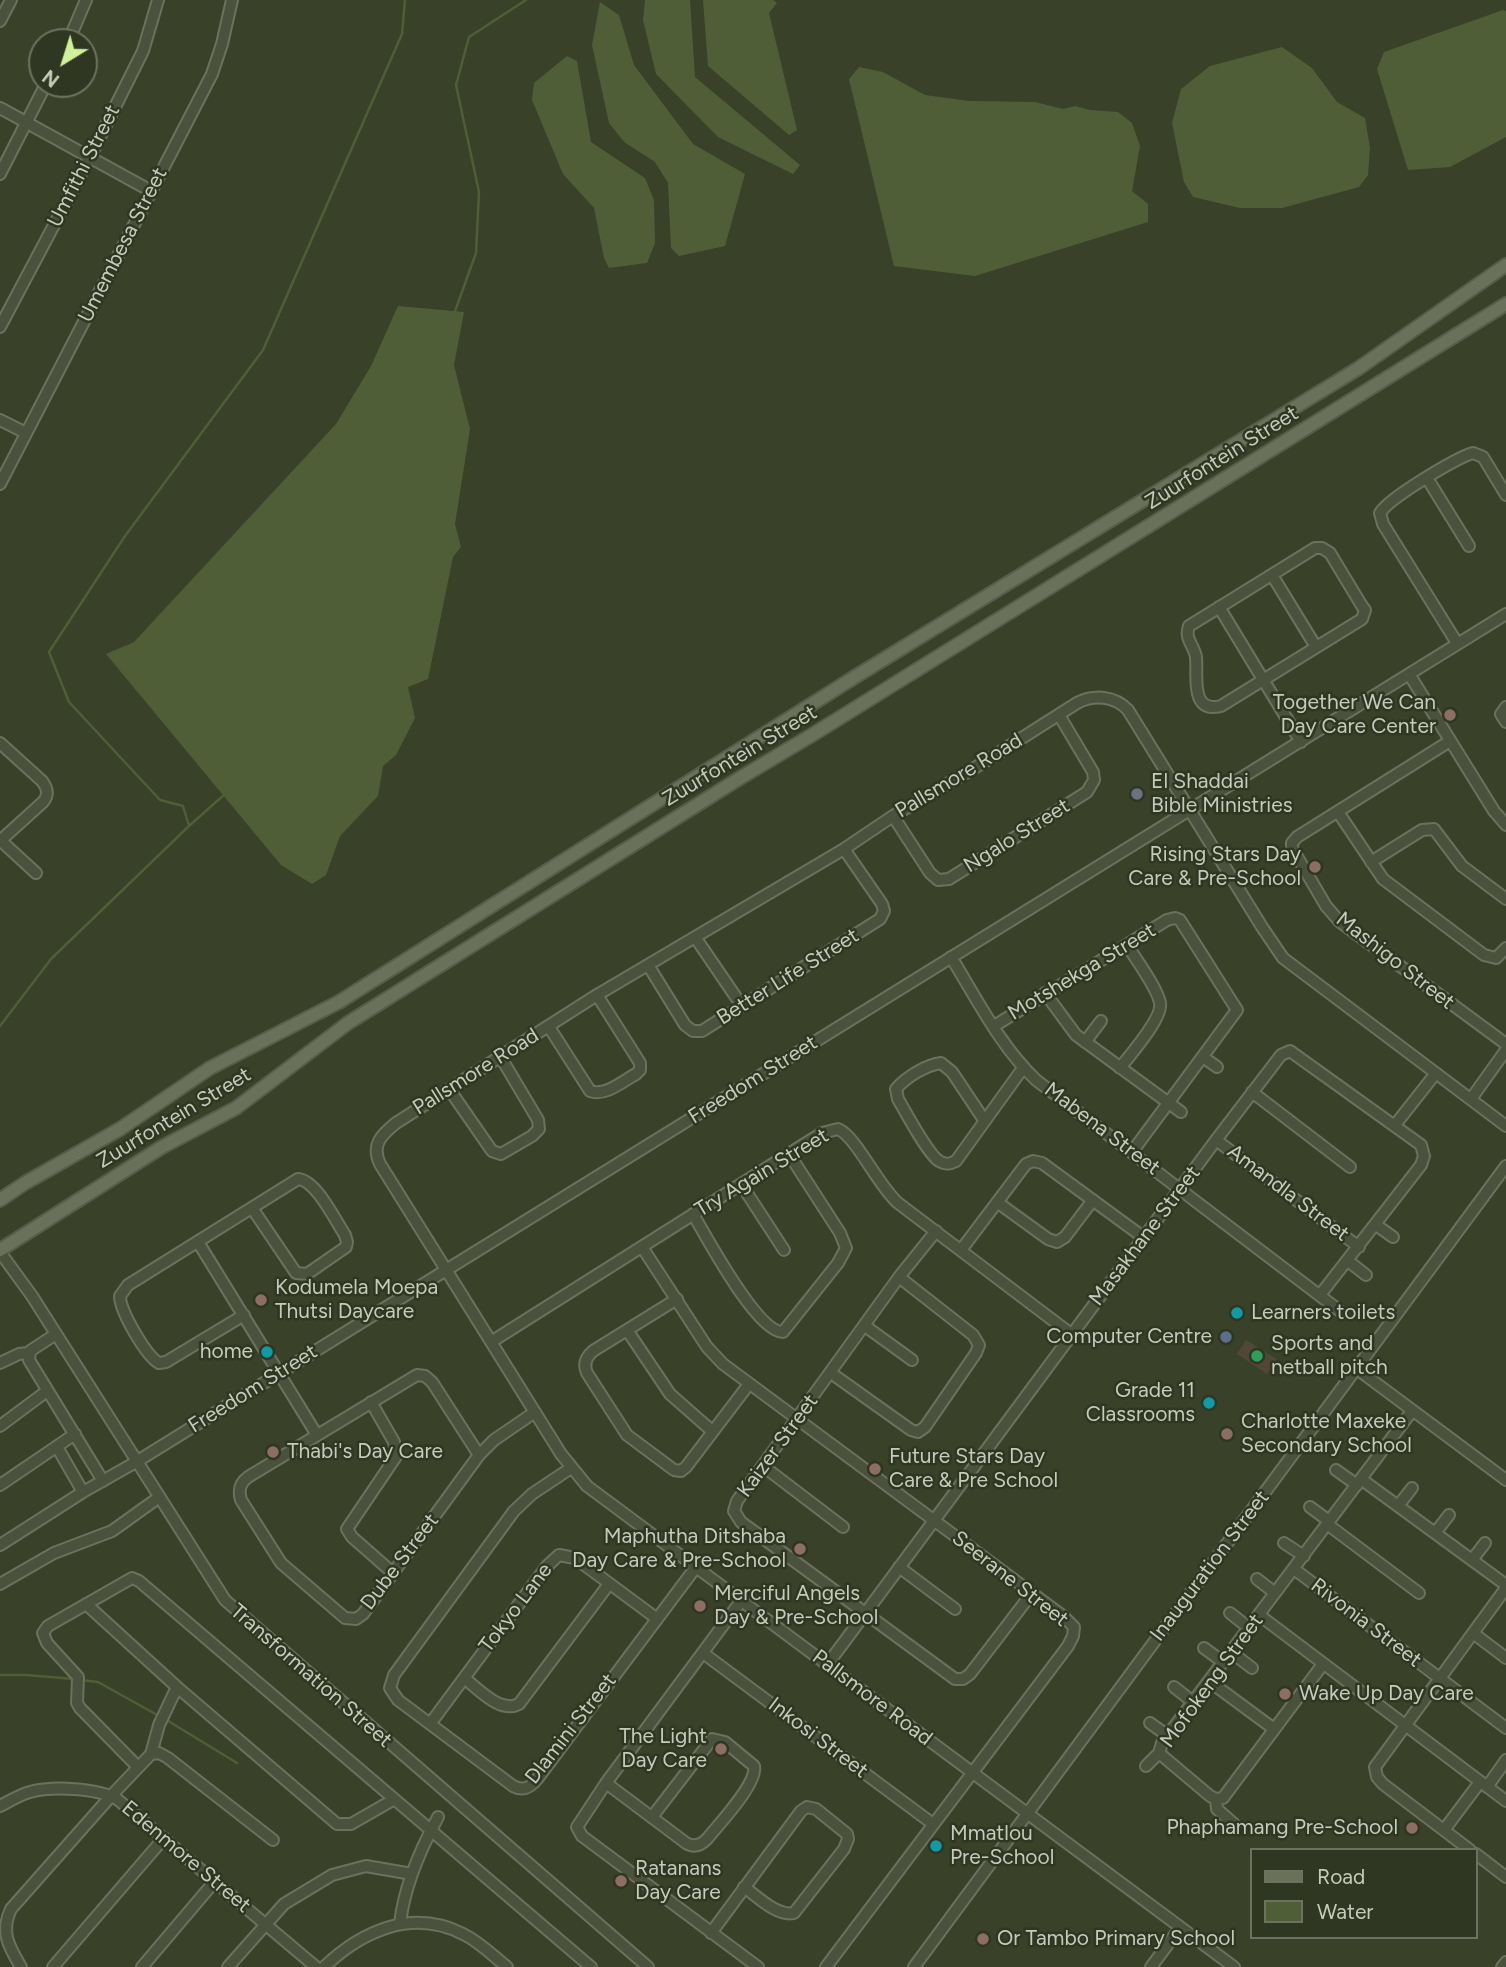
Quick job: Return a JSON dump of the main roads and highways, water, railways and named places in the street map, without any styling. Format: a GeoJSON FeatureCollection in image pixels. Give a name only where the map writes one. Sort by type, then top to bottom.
{"type":"FeatureCollection","features":[{"type":"Feature","properties":{"kind":"main road","name":"Zuurfontein Street"},"geometry":{"type":"LineString","coordinates":[[0,1200],[120,1129],[210,1068],[339,1002],[858,675],[1359,368],[1506,265]]}},
{"type":"Feature","properties":{"kind":"main road","name":"Zuurfontein Street"},"geometry":{"type":"LineString","coordinates":[[0,1251],[162,1147],[236,1108],[348,1023],[1506,304]]}},
{"type":"Feature","properties":{"kind":"water"},"geometry":{"type":"Polygon","coordinates":[[[645,0],[690,0],[695,77],[800,165],[793,174],[718,137],[656,74],[643,20],[645,0]]]}},
{"type":"Feature","properties":{"kind":"water"},"geometry":{"type":"Polygon","coordinates":[[[703,0],[773,0],[777,3],[769,13],[797,130],[789,135],[708,66],[703,0]]]}},
{"type":"Feature","properties":{"kind":"water"},"geometry":{"type":"Polygon","coordinates":[[[600,2],[619,15],[634,65],[693,144],[745,174],[725,246],[679,256],[671,248],[668,183],[655,162],[624,142],[609,123],[592,45],[600,2]]]}},
{"type":"Feature","properties":{"kind":"water"},"geometry":{"type":"Polygon","coordinates":[[[1506,11],[1506,137],[1450,167],[1408,170],[1377,69],[1384,52],[1506,11]]]}},
{"type":"Feature","properties":{"kind":"water"},"geometry":{"type":"Polygon","coordinates":[[[1282,47],[1312,68],[1337,102],[1365,118],[1370,148],[1368,175],[1359,187],[1282,208],[1240,208],[1193,197],[1184,182],[1172,123],[1181,89],[1210,66],[1282,47]]]}},
{"type":"Feature","properties":{"kind":"water"},"geometry":{"type":"Polygon","coordinates":[[[567,56],[577,61],[591,142],[645,178],[654,200],[655,243],[647,263],[609,268],[604,258],[594,208],[563,174],[532,100],[534,83],[567,56]]]}},
{"type":"Feature","properties":{"kind":"water"},"geometry":{"type":"Polygon","coordinates":[[[859,67],[883,72],[925,95],[969,101],[1035,102],[1063,109],[1075,106],[1118,112],[1132,123],[1140,146],[1132,191],[1148,204],[1148,222],[975,276],[894,266],[849,79],[859,67]]]}},
{"type":"Feature","properties":{"kind":"water"},"geometry":{"type":"Polygon","coordinates":[[[398,306],[464,312],[454,365],[470,429],[455,524],[461,547],[453,557],[428,679],[408,687],[415,718],[396,755],[383,766],[378,796],[340,836],[326,875],[312,884],[281,865],[106,654],[134,642],[336,424],[371,366],[398,306]]]}},
{"type":"Feature","properties":{"kind":"waterway"},"geometry":{"type":"LineString","coordinates":[[0,1026],[51,959],[189,826],[183,806],[160,800],[69,702],[49,652],[125,536],[263,350],[402,34],[405,0]]}},
{"type":"Feature","properties":{"kind":"waterway"},"geometry":{"type":"LineString","coordinates":[[454,314],[476,253],[479,192],[456,85],[469,37],[526,0]]}},
{"type":"Feature","properties":{"kind":"waterway"},"geometry":{"type":"LineString","coordinates":[[189,826],[225,794]]}},
{"type":"Feature","properties":{"kind":"waterway"},"geometry":{"type":"LineString","coordinates":[[0,1675],[74,1679]]}},
{"type":"Feature","properties":{"kind":"waterway"},"geometry":{"type":"LineString","coordinates":[[80,1680],[98,1682],[159,1716]]}},
{"type":"Feature","properties":{"kind":"waterway"},"geometry":{"type":"LineString","coordinates":[[165,1719],[237,1763]]}},
{"type":"Feature","properties":{"kind":"place","name":"Together We Can Day Care Center"},"geometry":{"type":"Point","coordinates":[1450,715]}},
{"type":"Feature","properties":{"kind":"place","name":"El Shaddai Bible Ministries"},"geometry":{"type":"Point","coordinates":[1137,794]}},
{"type":"Feature","properties":{"kind":"place","name":"Rising Stars Day Care & Pre-School"},"geometry":{"type":"Point","coordinates":[1315,867]}},
{"type":"Feature","properties":{"kind":"place","name":"Kodumela Moepa Thutsi Daycare"},"geometry":{"type":"Point","coordinates":[261,1300]}},
{"type":"Feature","properties":{"kind":"place","name":"Learners toilets"},"geometry":{"type":"Point","coordinates":[1237,1313]}},
{"type":"Feature","properties":{"kind":"place","name":"Computer Centre"},"geometry":{"type":"Point","coordinates":[1226,1337]}},
{"type":"Feature","properties":{"kind":"place","name":"home"},"geometry":{"type":"Point","coordinates":[267,1352]}},
{"type":"Feature","properties":{"kind":"place","name":"Sports and netball pitch"},"geometry":{"type":"Point","coordinates":[1257,1356]}},
{"type":"Feature","properties":{"kind":"place","name":"Grade 11 Classrooms"},"geometry":{"type":"Point","coordinates":[1209,1403]}},
{"type":"Feature","properties":{"kind":"place","name":"Charlotte Maxeke Secondary School"},"geometry":{"type":"Point","coordinates":[1227,1434]}},
{"type":"Feature","properties":{"kind":"place","name":"Thabi's Day Care"},"geometry":{"type":"Point","coordinates":[273,1452]}},
{"type":"Feature","properties":{"kind":"place","name":"Future Stars Day Care & Pre School"},"geometry":{"type":"Point","coordinates":[875,1469]}},
{"type":"Feature","properties":{"kind":"place","name":"Maphutha Ditshaba Day Care & Pre-School"},"geometry":{"type":"Point","coordinates":[800,1549]}},
{"type":"Feature","properties":{"kind":"place","name":"Merciful Angels Day & Pre-School"},"geometry":{"type":"Point","coordinates":[700,1606]}},
{"type":"Feature","properties":{"kind":"place","name":"Wake Up Day Care"},"geometry":{"type":"Point","coordinates":[1285,1694]}},
{"type":"Feature","properties":{"kind":"place","name":"The Light Day Care"},"geometry":{"type":"Point","coordinates":[721,1749]}},
{"type":"Feature","properties":{"kind":"place","name":"Phaphamang Pre-School"},"geometry":{"type":"Point","coordinates":[1412,1828]}},
{"type":"Feature","properties":{"kind":"place","name":"Mmatlou Pre-School"},"geometry":{"type":"Point","coordinates":[936,1846]}},
{"type":"Feature","properties":{"kind":"place","name":"Ratanans Day Care"},"geometry":{"type":"Point","coordinates":[621,1881]}},
{"type":"Feature","properties":{"kind":"place","name":"Or Tambo Primary School"},"geometry":{"type":"Point","coordinates":[983,1939]}}]}
